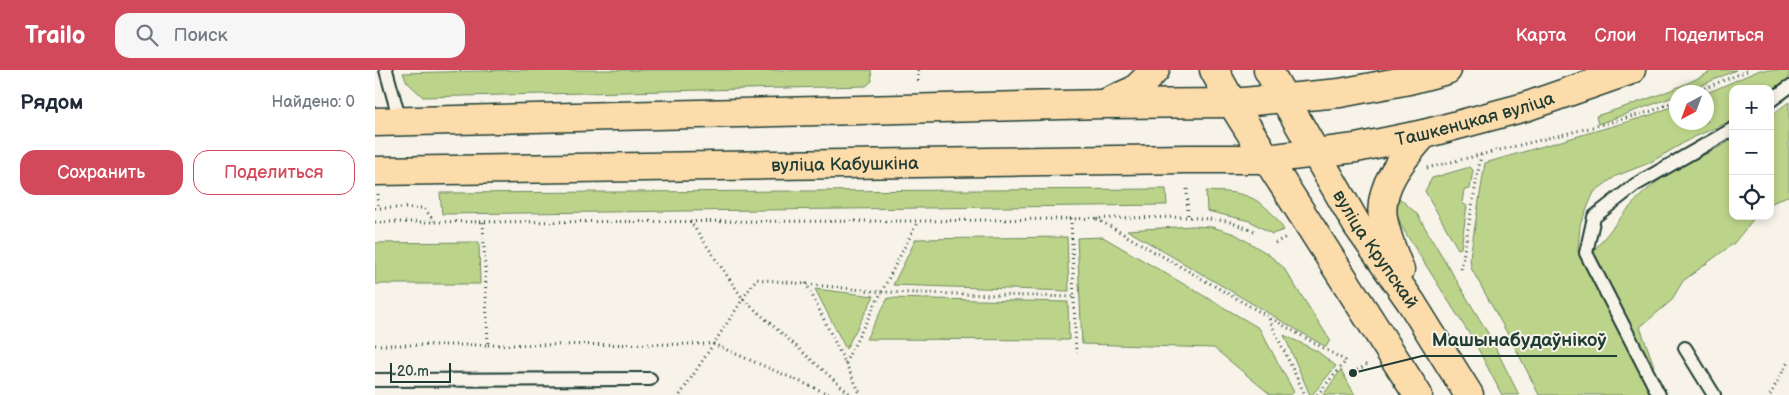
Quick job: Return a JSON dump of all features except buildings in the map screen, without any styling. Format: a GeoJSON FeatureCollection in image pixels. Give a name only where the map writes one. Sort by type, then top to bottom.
{"type":"FeatureCollection","features":[{"type":"Feature","properties":{"kind":"main road"},"geometry":{"type":"LineString","coordinates":[[1105,104],[1135,90],[1155,70]]}},
{"type":"Feature","properties":{"kind":"main road"},"geometry":{"type":"LineString","coordinates":[[1214,70],[1267,159],[1418,395]]}},
{"type":"Feature","properties":{"kind":"main road","name":"вуліца Крупскай"},"geometry":{"type":"LineString","coordinates":[[1268,70],[1357,225],[1411,302],[1469,395]]}},
{"type":"Feature","properties":{"kind":"main road"},"geometry":{"type":"LineString","coordinates":[[388,122],[1105,104],[1232,103],[1340,93],[1409,80],[1447,70]]}},
{"type":"Feature","properties":{"kind":"main road","name":"Ташкенцкая вуліца"},"geometry":{"type":"LineString","coordinates":[[1315,154],[1424,134],[1525,107],[1631,70]]}},
{"type":"Feature","properties":{"kind":"main road"},"geometry":{"type":"LineString","coordinates":[[1411,302],[1389,240],[1383,217],[1384,199],[1387,186],[1394,172],[1403,158],[1424,134]]}},
{"type":"Feature","properties":{"kind":"main road","name":"вуліца Кабушкіна"},"geometry":{"type":"LineString","coordinates":[[375,172],[1267,159],[1315,154]]}},
{"type":"Feature","properties":{"kind":"lane"},"geometry":{"type":"LineString","coordinates":[[387,70],[388,122]]}},
{"type":"Feature","properties":{"kind":"lane"},"geometry":{"type":"LineString","coordinates":[[1774,98],[1789,86]]}},
{"type":"Feature","properties":{"kind":"lane"},"geometry":{"type":"LineString","coordinates":[[1659,395],[1586,253],[1594,217],[1635,186],[1731,130]]}},
{"type":"Feature","properties":{"kind":"lane"},"geometry":{"type":"LineString","coordinates":[[1685,348],[1714,395]]}},
{"type":"Feature","properties":{"kind":"lane"},"geometry":{"type":"LineString","coordinates":[[375,380],[650,379]]}},
{"type":"Feature","properties":{"kind":"path"},"geometry":{"type":"LineString","coordinates":[[1712,85],[1749,70]]}},
{"type":"Feature","properties":{"kind":"path"},"geometry":{"type":"LineString","coordinates":[[1420,170],[1643,113],[1669,103]]}},
{"type":"Feature","properties":{"kind":"path"},"geometry":{"type":"LineString","coordinates":[[1461,269],[1481,154]]}},
{"type":"Feature","properties":{"kind":"path"},"geometry":{"type":"LineString","coordinates":[[1187,189],[1188,217]]}},
{"type":"Feature","properties":{"kind":"path"},"geometry":{"type":"LineString","coordinates":[[375,208],[424,208],[434,221]]}},
{"type":"Feature","properties":{"kind":"path"},"geometry":{"type":"LineString","coordinates":[[375,222],[918,221],[1188,217],[1227,221],[1254,231]]}},
{"type":"Feature","properties":{"kind":"path"},"geometry":{"type":"LineString","coordinates":[[1071,218],[1076,353]]}},
{"type":"Feature","properties":{"kind":"path"},"geometry":{"type":"LineString","coordinates":[[1096,219],[1345,361],[1317,395]]}},
{"type":"Feature","properties":{"kind":"path"},"geometry":{"type":"LineString","coordinates":[[483,221],[488,345]]}},
{"type":"Feature","properties":{"kind":"path"},"geometry":{"type":"LineString","coordinates":[[689,221],[743,299],[851,395]]}},
{"type":"Feature","properties":{"kind":"path"},"geometry":{"type":"LineString","coordinates":[[845,363],[918,221]]}},
{"type":"Feature","properties":{"kind":"path"},"geometry":{"type":"LineString","coordinates":[[1275,243],[1288,235]]}},
{"type":"Feature","properties":{"kind":"path"},"geometry":{"type":"LineString","coordinates":[[680,395],[756,279],[882,292],[1074,297]]}},
{"type":"Feature","properties":{"kind":"path"},"geometry":{"type":"LineString","coordinates":[[806,283],[861,395]]}},
{"type":"Feature","properties":{"kind":"path"},"geometry":{"type":"LineString","coordinates":[[1269,319],[1305,395]]}},
{"type":"Feature","properties":{"kind":"path"},"geometry":{"type":"LineString","coordinates":[[375,345],[713,344],[831,395]]}},
{"type":"Feature","properties":{"kind":"path"},"geometry":{"type":"LineString","coordinates":[[1770,395],[1789,361]]}},
{"type":"Feature","properties":{"kind":"green space"},"geometry":{"type":"Polygon","coordinates":[[[515,70],[871,70],[872,81],[866,86],[423,97],[407,82],[403,73],[515,70]]]}},
{"type":"Feature","properties":{"kind":"green space"},"geometry":{"type":"Polygon","coordinates":[[[1714,70],[1736,70],[1702,85],[1682,85],[1714,70]]]}},
{"type":"Feature","properties":{"kind":"green space"},"geometry":{"type":"Polygon","coordinates":[[[1760,70],[1789,70],[1789,82],[1774,92],[1774,85],[1729,85],[1729,122],[1714,128],[1714,90],[1760,70]]]}},
{"type":"Feature","properties":{"kind":"green space"},"geometry":{"type":"Polygon","coordinates":[[[1669,91],[1669,99],[1598,124],[1596,116],[1669,91]]]}},
{"type":"Feature","properties":{"kind":"green space"},"geometry":{"type":"Polygon","coordinates":[[[1789,102],[1789,197],[1787,196],[1774,202],[1774,130],[1774,113],[1789,102]]]}},
{"type":"Feature","properties":{"kind":"green space"},"geometry":{"type":"Polygon","coordinates":[[[1669,108],[1669,130],[1710,130],[1692,138],[1649,163],[1616,176],[1594,192],[1580,225],[1578,251],[1584,262],[1626,211],[1653,185],[1682,166],[1729,141],[1729,220],[1753,220],[1734,243],[1683,281],[1671,301],[1640,327],[1654,366],[1642,376],[1651,395],[1539,395],[1471,268],[1470,257],[1485,163],[1651,115],[1669,108]]]}},
{"type":"Feature","properties":{"kind":"green space"},"geometry":{"type":"Polygon","coordinates":[[[1470,167],[1473,170],[1470,189],[1464,190],[1462,203],[1467,206],[1461,248],[1458,249],[1425,191],[1432,178],[1470,167]]]}},
{"type":"Feature","properties":{"kind":"green space"},"geometry":{"type":"Polygon","coordinates":[[[1166,189],[1167,205],[442,214],[440,193],[1166,189]]]}},
{"type":"Feature","properties":{"kind":"green space"},"geometry":{"type":"Polygon","coordinates":[[[1206,191],[1239,194],[1254,199],[1269,210],[1284,230],[1272,234],[1250,221],[1207,211],[1206,191]]]}},
{"type":"Feature","properties":{"kind":"green space"},"geometry":{"type":"Polygon","coordinates":[[[1396,195],[1417,214],[1489,335],[1519,395],[1502,395],[1475,343],[1403,229],[1395,208],[1396,195]]]}},
{"type":"Feature","properties":{"kind":"green space"},"geometry":{"type":"Polygon","coordinates":[[[1193,226],[1212,227],[1235,234],[1268,254],[1283,267],[1330,340],[1326,347],[1127,230],[1193,226]]]}},
{"type":"Feature","properties":{"kind":"green space"},"geometry":{"type":"Polygon","coordinates":[[[1067,237],[1069,291],[893,285],[916,239],[1067,237]]]}},
{"type":"Feature","properties":{"kind":"green space"},"geometry":{"type":"Polygon","coordinates":[[[1103,237],[1259,328],[1294,392],[1291,395],[1271,395],[1214,348],[1082,344],[1077,238],[1103,237]]]}},
{"type":"Feature","properties":{"kind":"green space"},"geometry":{"type":"Polygon","coordinates":[[[479,242],[480,284],[375,284],[375,243],[479,242]]]}},
{"type":"Feature","properties":{"kind":"green space"},"geometry":{"type":"Polygon","coordinates":[[[815,289],[874,296],[846,349],[815,289]]]}},
{"type":"Feature","properties":{"kind":"green space"},"geometry":{"type":"Polygon","coordinates":[[[888,298],[1068,302],[1069,340],[866,339],[888,298]]]}},
{"type":"Feature","properties":{"kind":"green space"},"geometry":{"type":"Polygon","coordinates":[[[1284,335],[1317,351],[1336,366],[1312,395],[1310,395],[1284,335]]]}},
{"type":"Feature","properties":{"kind":"green space"},"geometry":{"type":"Polygon","coordinates":[[[1341,370],[1355,395],[1323,395],[1341,370]]]}},
{"type":"Feature","properties":{"kind":"place","name":"Машынабудаўнікоў"},"geometry":{"type":"Point","coordinates":[1353,373]}}]}
